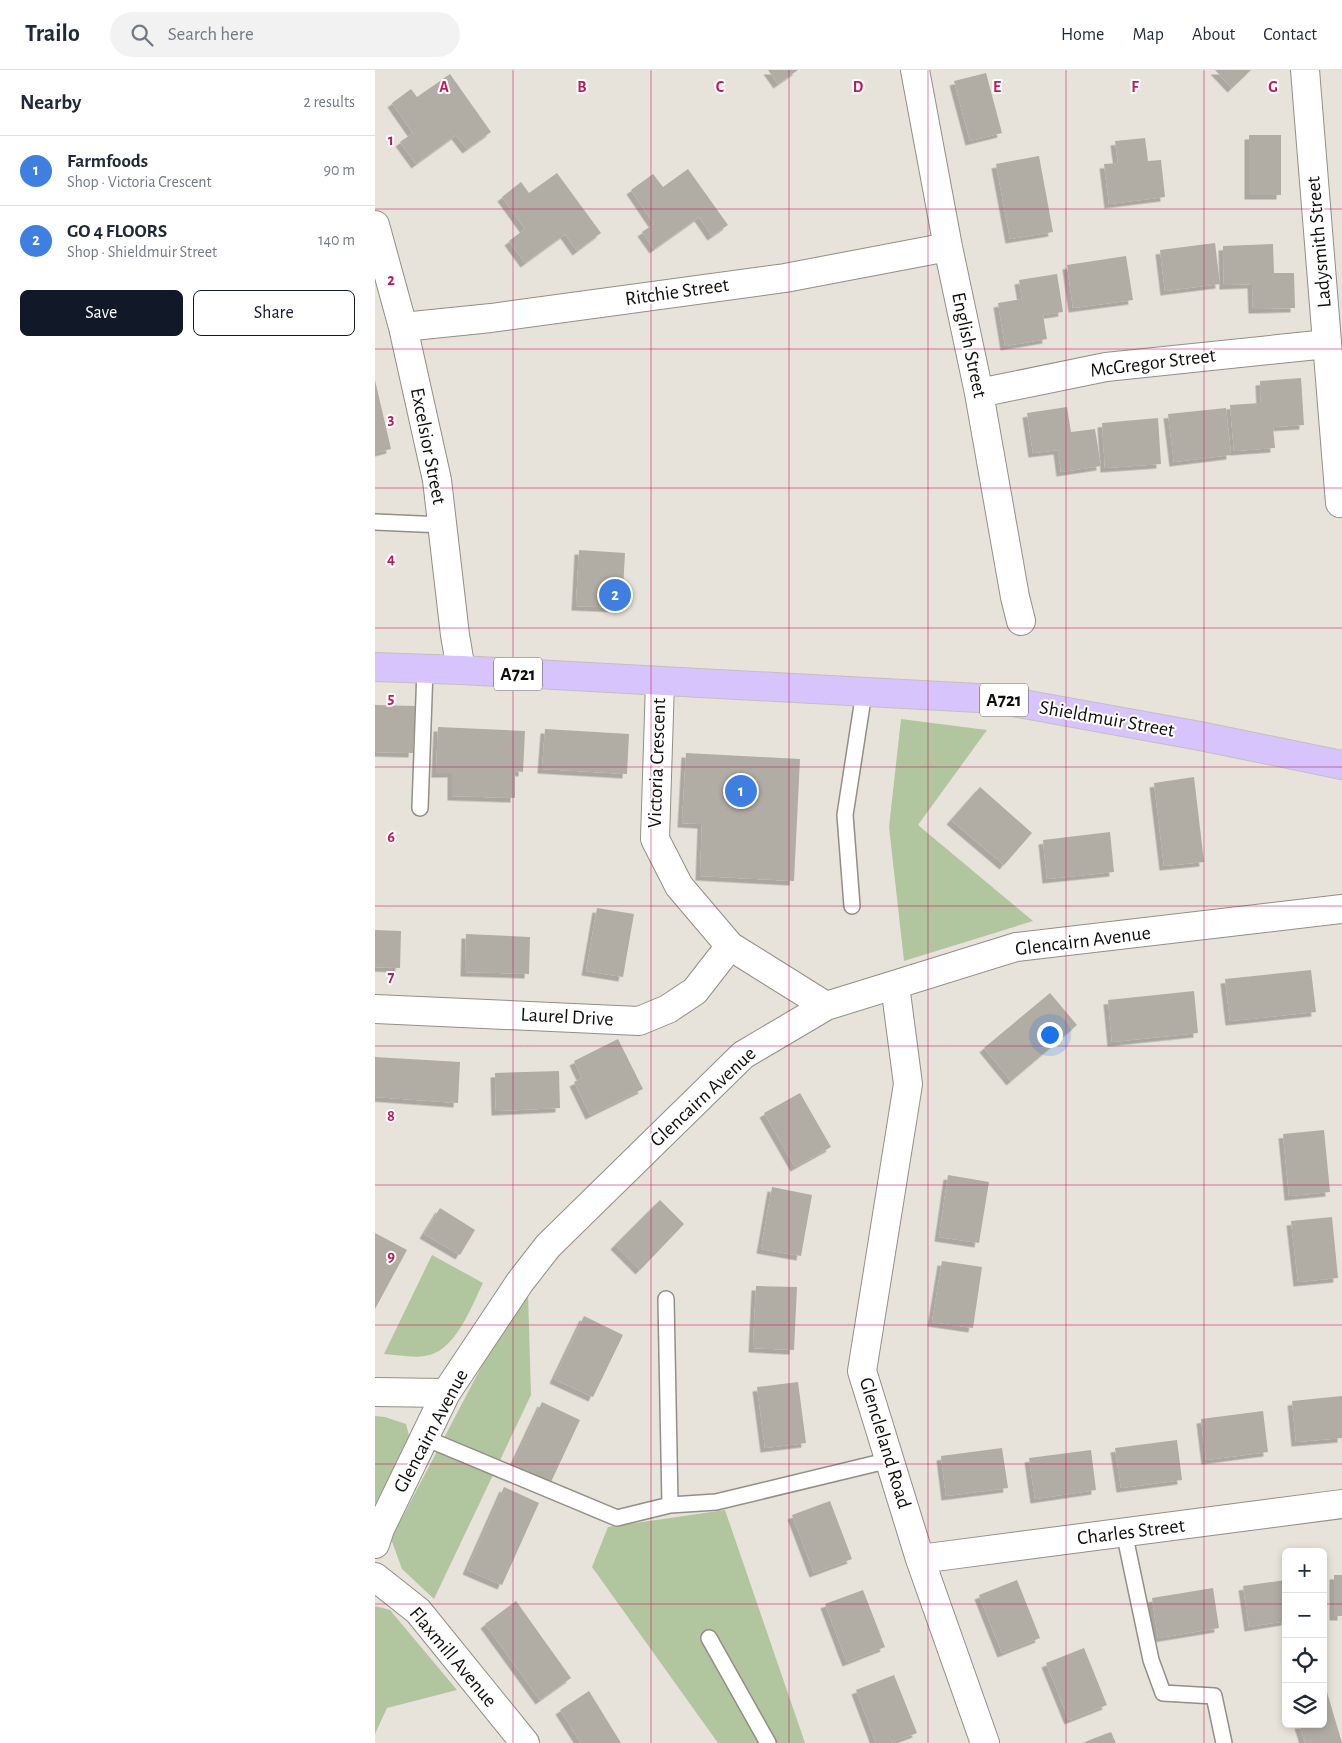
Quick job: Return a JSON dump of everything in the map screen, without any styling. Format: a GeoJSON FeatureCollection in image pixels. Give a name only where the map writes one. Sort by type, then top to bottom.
{"type":"FeatureCollection","features":[{"type":"Feature","properties":{"kind":"main road","name":"A721"},"geometry":{"type":"LineString","coordinates":[[375,667],[461,670],[660,682]]}},
{"type":"Feature","properties":{"kind":"main road","name":"Shieldmuir Street"},"geometry":{"type":"LineString","coordinates":[[660,682],[996,699],[1199,736],[1342,765]]}},
{"type":"Feature","properties":{"kind":"street","name":"English Street"},"geometry":{"type":"LineString","coordinates":[[915,70],[948,247],[979,392],[1015,597],[1021,621]]}},
{"type":"Feature","properties":{"kind":"street","name":"Ladysmith Street"},"geometry":{"type":"LineString","coordinates":[[1305,70],[1341,503]]}},
{"type":"Feature","properties":{"kind":"street","name":"Excelsior Street"},"geometry":{"type":"LineString","coordinates":[[375,225],[403,328],[437,480],[455,635],[461,670]]}},
{"type":"Feature","properties":{"kind":"street","name":"Ritchie Street"},"geometry":{"type":"LineString","coordinates":[[403,328],[491,318],[785,278],[948,247]]}},
{"type":"Feature","properties":{"kind":"street","name":"McGregor Street"},"geometry":{"type":"LineString","coordinates":[[979,392],[1106,367],[1327,344]]}},
{"type":"Feature","properties":{"kind":"street","name":"Victoria Crescent"},"geometry":{"type":"LineString","coordinates":[[660,682],[655,839],[679,886],[730,946],[826,1006]]}},
{"type":"Feature","properties":{"kind":"street","name":"Glencairn Avenue"},"geometry":{"type":"LineString","coordinates":[[375,1544],[380,1529],[446,1393],[520,1282],[548,1246],[743,1055],[826,1006],[1016,947],[1342,910]]}},
{"type":"Feature","properties":{"kind":"street","name":"Laurel Drive"},"geometry":{"type":"LineString","coordinates":[[375,1009],[639,1021],[668,1009],[695,991],[730,946]]}},
{"type":"Feature","properties":{"kind":"street","name":"Glencleland Road"},"geometry":{"type":"LineString","coordinates":[[895,985],[908,1084],[862,1371],[920,1559],[985,1743]]}},
{"type":"Feature","properties":{"kind":"street"},"geometry":{"type":"LineString","coordinates":[[375,1392],[446,1393]]}},
{"type":"Feature","properties":{"kind":"street","name":"Charles Street"},"geometry":{"type":"LineString","coordinates":[[920,1559],[1342,1504]]}},
{"type":"Feature","properties":{"kind":"street","name":"Flaxmill Avenue"},"geometry":{"type":"LineString","coordinates":[[375,1577],[418,1611],[525,1743]]}},
{"type":"Feature","properties":{"kind":"lane"},"geometry":{"type":"LineString","coordinates":[[375,522],[443,525]]}},
{"type":"Feature","properties":{"kind":"lane"},"geometry":{"type":"LineString","coordinates":[[420,808],[425,669]]}},
{"type":"Feature","properties":{"kind":"lane"},"geometry":{"type":"LineString","coordinates":[[852,906],[845,815],[864,692]]}},
{"type":"Feature","properties":{"kind":"lane"},"geometry":{"type":"LineString","coordinates":[[666,1299],[670,1505]]}},
{"type":"Feature","properties":{"kind":"lane"},"geometry":{"type":"LineString","coordinates":[[425,1438],[617,1518],[670,1505],[717,1502],[890,1460]]}},
{"type":"Feature","properties":{"kind":"lane"},"geometry":{"type":"LineString","coordinates":[[1124,1532],[1151,1660],[1163,1693],[1214,1696],[1224,1743]]}},
{"type":"Feature","properties":{"kind":"lane"},"geometry":{"type":"LineString","coordinates":[[709,1638],[768,1743]]}},
{"type":"Feature","properties":{"kind":"green space"},"geometry":{"type":"Polygon","coordinates":[[[901,719],[987,730],[918,825],[1033,921],[904,961],[889,827],[901,719]]]}},
{"type":"Feature","properties":{"kind":"green space"},"geometry":{"type":"Polygon","coordinates":[[[432,1255],[483,1283],[469,1312],[451,1341],[435,1353],[417,1357],[384,1354],[432,1255]]]}},
{"type":"Feature","properties":{"kind":"green space"},"geometry":{"type":"Polygon","coordinates":[[[528,1293],[531,1395],[434,1599],[402,1569],[391,1539],[509,1314],[528,1293]]]}},
{"type":"Feature","properties":{"kind":"green space"},"geometry":{"type":"Polygon","coordinates":[[[375,1416],[385,1417],[406,1424],[411,1443],[375,1521],[375,1416]]]}},
{"type":"Feature","properties":{"kind":"green space"},"geometry":{"type":"Polygon","coordinates":[[[725,1510],[805,1743],[718,1743],[592,1567],[608,1527],[725,1510]]]}},
{"type":"Feature","properties":{"kind":"green space"},"geometry":{"type":"Polygon","coordinates":[[[375,1606],[390,1610],[457,1690],[387,1708],[375,1734],[375,1606]]]}},
{"type":"Feature","properties":{"kind":"building"},"geometry":{"type":"Polygon","coordinates":[[[768,70],[798,70],[778,84],[768,70]]]}},
{"type":"Feature","properties":{"kind":"building"},"geometry":{"type":"Polygon","coordinates":[[[1215,70],[1251,70],[1232,88],[1215,70]]]}},
{"type":"Feature","properties":{"kind":"building"},"geometry":{"type":"Polygon","coordinates":[[[986,73],[1002,133],[970,141],[954,81],[986,73]]]}},
{"type":"Feature","properties":{"kind":"building"},"geometry":{"type":"Polygon","coordinates":[[[450,74],[491,132],[467,149],[456,135],[416,164],[400,142],[413,133],[392,103],[411,89],[417,97],[450,74]]]}},
{"type":"Feature","properties":{"kind":"building"},"geometry":{"type":"Polygon","coordinates":[[[1249,135],[1281,135],[1281,195],[1249,195],[1249,135]]]}},
{"type":"Feature","properties":{"kind":"building"},"geometry":{"type":"Polygon","coordinates":[[[1145,138],[1148,161],[1161,160],[1165,197],[1109,204],[1104,164],[1118,163],[1115,141],[1145,138]]]}},
{"type":"Feature","properties":{"kind":"building"},"geometry":{"type":"Polygon","coordinates":[[[1039,156],[1053,232],[1010,239],[996,164],[1039,156]]]}},
{"type":"Feature","properties":{"kind":"building"},"geometry":{"type":"Polygon","coordinates":[[[688,169],[728,225],[712,236],[699,217],[654,249],[642,232],[654,224],[631,190],[653,174],[663,187],[688,169]]]}},
{"type":"Feature","properties":{"kind":"building"},"geometry":{"type":"Polygon","coordinates":[[[557,173],[601,233],[577,251],[565,234],[525,263],[509,241],[525,229],[502,197],[521,182],[529,193],[557,173]]]}},
{"type":"Feature","properties":{"kind":"building"},"geometry":{"type":"Polygon","coordinates":[[[1215,243],[1220,284],[1165,291],[1160,250],[1215,243]]]}},
{"type":"Feature","properties":{"kind":"building"},"geometry":{"type":"Polygon","coordinates":[[[1273,244],[1274,273],[1294,273],[1295,308],[1253,309],[1252,284],[1224,285],[1223,246],[1273,244]]]}},
{"type":"Feature","properties":{"kind":"building"},"geometry":{"type":"Polygon","coordinates":[[[1126,256],[1133,300],[1073,308],[1067,265],[1126,256]]]}},
{"type":"Feature","properties":{"kind":"building"},"geometry":{"type":"Polygon","coordinates":[[[1057,274],[1063,312],[1043,315],[1047,339],[1005,346],[998,303],[1022,299],[1019,280],[1057,274]]]}},
{"type":"Feature","properties":{"kind":"building"},"geometry":{"type":"Polygon","coordinates":[[[1301,378],[1304,425],[1273,427],[1275,448],[1234,451],[1230,405],[1261,403],[1260,381],[1301,378]]]}},
{"type":"Feature","properties":{"kind":"building"},"geometry":{"type":"Polygon","coordinates":[[[375,380],[391,449],[375,453],[375,380]]]}},
{"type":"Feature","properties":{"kind":"building"},"geometry":{"type":"Polygon","coordinates":[[[1067,407],[1071,432],[1095,429],[1101,466],[1061,472],[1058,450],[1033,453],[1027,413],[1067,407]]]}},
{"type":"Feature","properties":{"kind":"building"},"geometry":{"type":"Polygon","coordinates":[[[1226,408],[1231,455],[1174,462],[1168,414],[1226,408]]]}},
{"type":"Feature","properties":{"kind":"building"},"geometry":{"type":"Polygon","coordinates":[[[1158,418],[1161,464],[1105,468],[1102,423],[1158,418]]]}},
{"type":"Feature","properties":{"kind":"building"},"geometry":{"type":"Polygon","coordinates":[[[579,550],[625,553],[622,608],[576,606],[579,550]]]}},
{"type":"Feature","properties":{"kind":"building"},"geometry":{"type":"Polygon","coordinates":[[[375,705],[415,706],[413,753],[375,752],[375,705]]]}},
{"type":"Feature","properties":{"kind":"building"},"geometry":{"type":"Polygon","coordinates":[[[438,727],[525,731],[523,772],[515,771],[515,798],[452,796],[452,773],[436,773],[438,727]]]}},
{"type":"Feature","properties":{"kind":"building"},"geometry":{"type":"Polygon","coordinates":[[[545,729],[629,734],[627,774],[542,769],[545,729]]]}},
{"type":"Feature","properties":{"kind":"building"},"geometry":{"type":"Polygon","coordinates":[[[686,753],[800,759],[794,881],[700,876],[702,824],[682,823],[686,753]]]}},
{"type":"Feature","properties":{"kind":"building"},"geometry":{"type":"Polygon","coordinates":[[[1194,777],[1204,862],[1164,866],[1154,783],[1194,777]]]}},
{"type":"Feature","properties":{"kind":"building"},"geometry":{"type":"Polygon","coordinates":[[[980,787],[1032,833],[1004,865],[951,820],[980,787]]]}},
{"type":"Feature","properties":{"kind":"building"},"geometry":{"type":"Polygon","coordinates":[[[1110,832],[1114,872],[1047,879],[1043,840],[1110,832]]]}},
{"type":"Feature","properties":{"kind":"building"},"geometry":{"type":"Polygon","coordinates":[[[597,908],[634,914],[623,977],[586,971],[597,908]]]}},
{"type":"Feature","properties":{"kind":"building"},"geometry":{"type":"Polygon","coordinates":[[[375,930],[401,931],[400,968],[375,967],[375,930]]]}},
{"type":"Feature","properties":{"kind":"building"},"geometry":{"type":"Polygon","coordinates":[[[466,934],[530,937],[529,974],[465,972],[466,934]]]}},
{"type":"Feature","properties":{"kind":"building"},"geometry":{"type":"Polygon","coordinates":[[[1311,970],[1316,1012],[1230,1021],[1225,979],[1311,970]]]}},
{"type":"Feature","properties":{"kind":"building"},"geometry":{"type":"Polygon","coordinates":[[[1194,991],[1198,1033],[1112,1042],[1108,1000],[1194,991]]]}},
{"type":"Feature","properties":{"kind":"building"},"geometry":{"type":"Polygon","coordinates":[[[1050,993],[1077,1025],[1011,1081],[984,1048],[1050,993]]]}},
{"type":"Feature","properties":{"kind":"building"},"geometry":{"type":"Polygon","coordinates":[[[618,1039],[643,1089],[590,1115],[574,1082],[582,1078],[574,1061],[618,1039]]]}},
{"type":"Feature","properties":{"kind":"building"},"geometry":{"type":"Polygon","coordinates":[[[375,1057],[460,1062],[458,1103],[375,1097],[375,1057]]]}},
{"type":"Feature","properties":{"kind":"building"},"geometry":{"type":"Polygon","coordinates":[[[559,1071],[560,1108],[496,1111],[495,1073],[559,1071]]]}},
{"type":"Feature","properties":{"kind":"building"},"geometry":{"type":"Polygon","coordinates":[[[800,1093],[831,1147],[795,1167],[764,1113],[800,1093]]]}},
{"type":"Feature","properties":{"kind":"building"},"geometry":{"type":"Polygon","coordinates":[[[1324,1130],[1330,1192],[1289,1196],[1283,1134],[1324,1130]]]}},
{"type":"Feature","properties":{"kind":"building"},"geometry":{"type":"Polygon","coordinates":[[[948,1175],[989,1182],[979,1243],[939,1237],[948,1175]]]}},
{"type":"Feature","properties":{"kind":"building"},"geometry":{"type":"Polygon","coordinates":[[[772,1187],[812,1195],[801,1256],[761,1249],[772,1187]]]}},
{"type":"Feature","properties":{"kind":"building"},"geometry":{"type":"Polygon","coordinates":[[[660,1200],[684,1224],[640,1270],[615,1245],[660,1200]]]}},
{"type":"Feature","properties":{"kind":"building"},"geometry":{"type":"Polygon","coordinates":[[[440,1208],[475,1230],[460,1255],[424,1234],[440,1208]]]}},
{"type":"Feature","properties":{"kind":"building"},"geometry":{"type":"Polygon","coordinates":[[[1332,1217],[1338,1278],[1298,1282],[1291,1221],[1332,1217]]]}},
{"type":"Feature","properties":{"kind":"building"},"geometry":{"type":"Polygon","coordinates":[[[375,1233],[407,1250],[375,1309],[375,1233]]]}},
{"type":"Feature","properties":{"kind":"building"},"geometry":{"type":"Polygon","coordinates":[[[942,1261],[982,1267],[973,1328],[932,1322],[942,1261]]]}},
{"type":"Feature","properties":{"kind":"building"},"geometry":{"type":"Polygon","coordinates":[[[756,1286],[797,1287],[794,1350],[753,1348],[756,1286]]]}},
{"type":"Feature","properties":{"kind":"building"},"geometry":{"type":"Polygon","coordinates":[[[584,1316],[623,1335],[593,1397],[554,1379],[584,1316]]]}},
{"type":"Feature","properties":{"kind":"building"},"geometry":{"type":"Polygon","coordinates":[[[798,1382],[806,1443],[765,1448],[757,1387],[798,1382]]]}},
{"type":"Feature","properties":{"kind":"building"},"geometry":{"type":"Polygon","coordinates":[[[1342,1396],[1342,1438],[1296,1442],[1292,1401],[1342,1396]]]}},
{"type":"Feature","properties":{"kind":"building"},"geometry":{"type":"Polygon","coordinates":[[[542,1402],[580,1420],[551,1482],[513,1464],[542,1402]]]}},
{"type":"Feature","properties":{"kind":"building"},"geometry":{"type":"Polygon","coordinates":[[[1263,1411],[1268,1452],[1206,1460],[1201,1419],[1263,1411]]]}},
{"type":"Feature","properties":{"kind":"building"},"geometry":{"type":"Polygon","coordinates":[[[1177,1440],[1182,1480],[1121,1488],[1115,1448],[1177,1440]]]}},
{"type":"Feature","properties":{"kind":"building"},"geometry":{"type":"Polygon","coordinates":[[[1002,1448],[1008,1488],[946,1496],[941,1456],[1002,1448]]]}},
{"type":"Feature","properties":{"kind":"building"},"geometry":{"type":"Polygon","coordinates":[[[1091,1450],[1096,1490],[1035,1499],[1029,1458],[1091,1450]]]}},
{"type":"Feature","properties":{"kind":"building"},"geometry":{"type":"Polygon","coordinates":[[[504,1487],[539,1503],[502,1585],[467,1570],[504,1487]]]}},
{"type":"Feature","properties":{"kind":"building"},"geometry":{"type":"Polygon","coordinates":[[[830,1501],[852,1559],[814,1573],[792,1515],[830,1501]]]}},
{"type":"Feature","properties":{"kind":"building"},"geometry":{"type":"Polygon","coordinates":[[[1334,1575],[1342,1575],[1342,1616],[1334,1616],[1334,1575]]]}},
{"type":"Feature","properties":{"kind":"building"},"geometry":{"type":"Polygon","coordinates":[[[1017,1580],[1040,1638],[1002,1653],[979,1595],[1017,1580]]]}},
{"type":"Feature","properties":{"kind":"building"},"geometry":{"type":"Polygon","coordinates":[[[1282,1581],[1282,1622],[1249,1627],[1243,1586],[1282,1581]]]}},
{"type":"Feature","properties":{"kind":"building"},"geometry":{"type":"Polygon","coordinates":[[[1213,1588],[1219,1628],[1158,1638],[1152,1598],[1213,1588]]]}},
{"type":"Feature","properties":{"kind":"building"},"geometry":{"type":"Polygon","coordinates":[[[863,1590],[885,1647],[847,1662],[825,1604],[863,1590]]]}},
{"type":"Feature","properties":{"kind":"building"},"geometry":{"type":"Polygon","coordinates":[[[516,1601],[571,1678],[540,1700],[485,1624],[516,1601]]]}},
{"type":"Feature","properties":{"kind":"building"},"geometry":{"type":"Polygon","coordinates":[[[1084,1648],[1107,1705],[1069,1720],[1046,1663],[1084,1648]]]}},
{"type":"Feature","properties":{"kind":"building"},"geometry":{"type":"Polygon","coordinates":[[[894,1675],[917,1733],[890,1743],[876,1743],[856,1690],[894,1675]]]}},
{"type":"Feature","properties":{"kind":"building"},"geometry":{"type":"Polygon","coordinates":[[[589,1691],[621,1743],[581,1743],[560,1710],[589,1691]]]}},
{"type":"Feature","properties":{"kind":"building"},"geometry":{"type":"Polygon","coordinates":[[[1327,1692],[1342,1743],[1305,1743],[1300,1728],[1327,1728],[1327,1692]]]}},
{"type":"Feature","properties":{"kind":"building"},"geometry":{"type":"Polygon","coordinates":[[[1111,1732],[1116,1743],[1083,1743],[1092,1739],[1111,1732]]]}},
{"type":"Feature","properties":{"kind":"place","name":"GO 4 FLOORS"},"geometry":{"type":"Point","coordinates":[615,595]}},
{"type":"Feature","properties":{"kind":"place","name":"Farmfoods"},"geometry":{"type":"Point","coordinates":[741,791]}}]}
